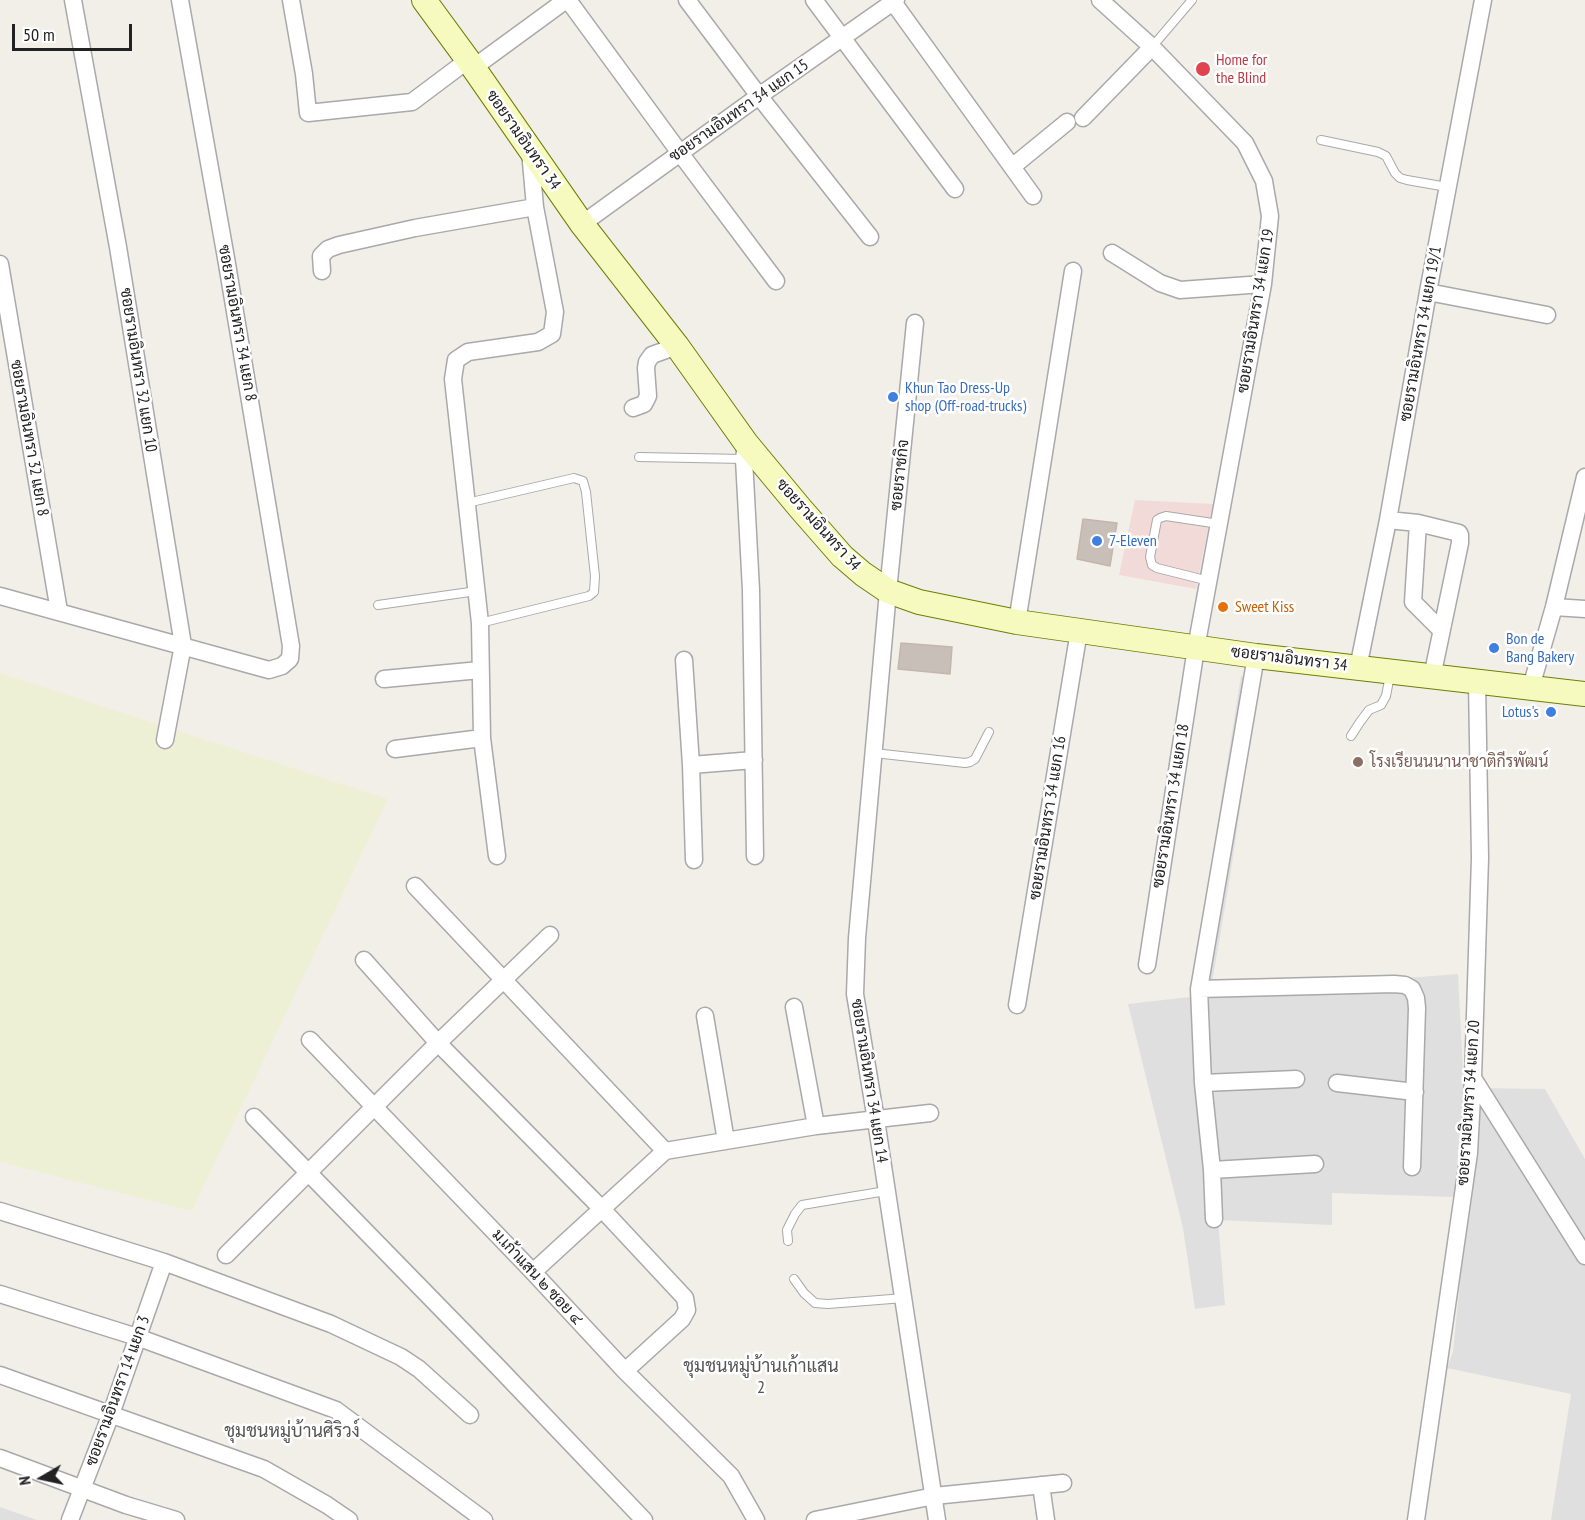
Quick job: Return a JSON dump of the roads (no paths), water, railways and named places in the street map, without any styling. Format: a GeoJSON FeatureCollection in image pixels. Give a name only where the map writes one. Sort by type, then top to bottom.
{"type":"FeatureCollection","features":[{"type":"Feature","properties":{"kind":"street","name":"ซอยรามอินทรา 32 แยก 10"},"geometry":{"type":"LineString","coordinates":[[73,0],[118,247],[183,645],[165,740]]}},
{"type":"Feature","properties":{"kind":"street","name":"ซอยรามอินทรา 34 แยก 8"},"geometry":{"type":"LineString","coordinates":[[180,0],[291,646],[290,659],[282,666],[269,670],[183,645]]}},
{"type":"Feature","properties":{"kind":"street"},"geometry":{"type":"LineString","coordinates":[[291,0],[304,74],[308,113],[412,102],[567,0],[776,281]]}},
{"type":"Feature","properties":{"kind":"street","name":"ซอยรามอินทรา 34"},"geometry":{"type":"LineString","coordinates":[[424,0],[582,224],[677,346],[745,451],[842,556],[888,591],[919,602],[1017,622],[1256,656],[1585,694]]}},
{"type":"Feature","properties":{"kind":"street"},"geometry":{"type":"LineString","coordinates":[[687,0],[870,237]]}},
{"type":"Feature","properties":{"kind":"street"},"geometry":{"type":"LineString","coordinates":[[814,0],[955,189]]}},
{"type":"Feature","properties":{"kind":"street","name":"ซอยรามอินทรา 34 แยก 19"},"geometry":{"type":"LineString","coordinates":[[1100,0],[1152,46],[1245,144],[1264,181],[1270,216],[1263,284],[1196,648]]}},
{"type":"Feature","properties":{"kind":"street","name":"ซอยรามอินทรา 34 แยก 19/1"},"geometry":{"type":"LineString","coordinates":[[1359,668],[1389,520],[1447,187],[1484,0]]}},
{"type":"Feature","properties":{"kind":"street"},"geometry":{"type":"LineString","coordinates":[[894,1],[1032,195]]}},
{"type":"Feature","properties":{"kind":"street","name":"ซอยรามอินทรา 34 แยก 15"},"geometry":{"type":"LineString","coordinates":[[582,224],[894,1]]}},
{"type":"Feature","properties":{"kind":"street"},"geometry":{"type":"LineString","coordinates":[[1012,167],[1075,120],[1152,46]]}},
{"type":"Feature","properties":{"kind":"street"},"geometry":{"type":"LineString","coordinates":[[497,856],[482,738],[480,623],[453,378],[456,360],[468,352],[537,342],[552,334],[555,312],[535,207],[530,150]]}},
{"type":"Feature","properties":{"kind":"street"},"geometry":{"type":"LineString","coordinates":[[322,271],[321,256],[328,249],[339,245],[415,228],[535,207]]}},
{"type":"Feature","properties":{"kind":"street"},"geometry":{"type":"LineString","coordinates":[[1112,254],[1160,283],[1179,290],[1263,284]]}},
{"type":"Feature","properties":{"kind":"street","name":"ซอยรามอินทรา 32 แยก 8"},"geometry":{"type":"LineString","coordinates":[[0,264],[59,611]]}},
{"type":"Feature","properties":{"kind":"street"},"geometry":{"type":"LineString","coordinates":[[1017,622],[1073,271]]}},
{"type":"Feature","properties":{"kind":"street"},"geometry":{"type":"LineString","coordinates":[[1428,292],[1547,315]]}},
{"type":"Feature","properties":{"kind":"street","name":"ซอยราชกิจ"},"geometry":{"type":"LineString","coordinates":[[888,591],[915,323]]}},
{"type":"Feature","properties":{"kind":"street"},"geometry":{"type":"LineString","coordinates":[[633,408],[644,404],[648,396],[647,362],[652,355],[677,346]]}},
{"type":"Feature","properties":{"kind":"street"},"geometry":{"type":"LineString","coordinates":[[745,451],[751,590],[755,856]]}},
{"type":"Feature","properties":{"kind":"street"},"geometry":{"type":"LineString","coordinates":[[1531,687],[1554,607],[1585,477]]}},
{"type":"Feature","properties":{"kind":"street"},"geometry":{"type":"LineString","coordinates":[[1389,520],[1418,523],[1460,535],[1432,677]]}},
{"type":"Feature","properties":{"kind":"street"},"geometry":{"type":"LineString","coordinates":[[1418,523],[1413,602],[1441,630]]}},
{"type":"Feature","properties":{"kind":"street","name":"ซอยรามอินทรา 34 แยก 14"},"geometry":{"type":"LineString","coordinates":[[888,591],[857,938],[855,994],[938,1520]]}},
{"type":"Feature","properties":{"kind":"street"},"geometry":{"type":"LineString","coordinates":[[0,596],[183,645]]}},
{"type":"Feature","properties":{"kind":"street"},"geometry":{"type":"LineString","coordinates":[[1554,607],[1585,609]]}},
{"type":"Feature","properties":{"kind":"street","name":"ซอยรามอินทรา 34 แยก 16"},"geometry":{"type":"LineString","coordinates":[[1017,1005],[1079,631]]}},
{"type":"Feature","properties":{"kind":"street","name":"ซอยรามอินทรา 34 แยก 18"},"geometry":{"type":"LineString","coordinates":[[1147,965],[1196,648]]}},
{"type":"Feature","properties":{"kind":"street"},"geometry":{"type":"LineString","coordinates":[[1214,1219],[1212,1170],[1203,1083],[1199,989],[1256,656]]}},
{"type":"Feature","properties":{"kind":"street"},"geometry":{"type":"LineString","coordinates":[[684,660],[694,860]]}},
{"type":"Feature","properties":{"kind":"street"},"geometry":{"type":"LineString","coordinates":[[384,679],[480,670]]}},
{"type":"Feature","properties":{"kind":"street","name":"ซอยรามอินทรา 34 แยก 20"},"geometry":{"type":"LineString","coordinates":[[1416,1520],[1469,1153],[1480,858],[1477,682]]}},
{"type":"Feature","properties":{"kind":"street"},"geometry":{"type":"LineString","coordinates":[[394,749],[482,738]]}},
{"type":"Feature","properties":{"kind":"street"},"geometry":{"type":"LineString","coordinates":[[691,765],[754,760]]}},
{"type":"Feature","properties":{"kind":"street"},"geometry":{"type":"LineString","coordinates":[[415,886],[665,1150]]}},
{"type":"Feature","properties":{"kind":"street"},"geometry":{"type":"LineString","coordinates":[[226,1255],[375,1108],[438,1042],[550,935]]}},
{"type":"Feature","properties":{"kind":"street"},"geometry":{"type":"LineString","coordinates":[[364,960],[438,1042],[601,1208],[685,1298],[687,1310],[682,1319],[625,1371]]}},
{"type":"Feature","properties":{"kind":"street"},"geometry":{"type":"LineString","coordinates":[[1199,989],[1394,984],[1405,985],[1412,989],[1417,1008],[1412,1167]]}},
{"type":"Feature","properties":{"kind":"street"},"geometry":{"type":"LineString","coordinates":[[794,1007],[816,1126]]}},
{"type":"Feature","properties":{"kind":"street"},"geometry":{"type":"LineString","coordinates":[[705,1016],[726,1141]]}},
{"type":"Feature","properties":{"kind":"street","name":"ม.เก้าแสน ๒ ซอย ๔"},"geometry":{"type":"LineString","coordinates":[[310,1040],[625,1371],[731,1476],[756,1520]]}},
{"type":"Feature","properties":{"kind":"street"},"geometry":{"type":"LineString","coordinates":[[1473,1078],[1585,1256]]}},
{"type":"Feature","properties":{"kind":"street"},"geometry":{"type":"LineString","coordinates":[[1203,1083],[1296,1079]]}},
{"type":"Feature","properties":{"kind":"street"},"geometry":{"type":"LineString","coordinates":[[1337,1083],[1415,1092]]}},
{"type":"Feature","properties":{"kind":"street"},"geometry":{"type":"LineString","coordinates":[[532,1272],[665,1150],[816,1126],[930,1113]]}},
{"type":"Feature","properties":{"kind":"street"},"geometry":{"type":"LineString","coordinates":[[254,1117],[644,1520]]}},
{"type":"Feature","properties":{"kind":"street"},"geometry":{"type":"LineString","coordinates":[[1212,1170],[1315,1164]]}},
{"type":"Feature","properties":{"kind":"street"},"geometry":{"type":"LineString","coordinates":[[0,1211],[164,1262],[331,1324],[401,1357],[419,1369],[470,1415]]}},
{"type":"Feature","properties":{"kind":"street","name":"ซอยรามอินทรา 14 แยก 3"},"geometry":{"type":"LineString","coordinates":[[70,1520],[111,1414],[164,1262]]}},
{"type":"Feature","properties":{"kind":"street"},"geometry":{"type":"LineString","coordinates":[[0,1294],[137,1338],[336,1410],[484,1520]]}},
{"type":"Feature","properties":{"kind":"street"},"geometry":{"type":"LineString","coordinates":[[0,1375],[264,1469],[327,1504],[349,1520]]}},
{"type":"Feature","properties":{"kind":"street"},"geometry":{"type":"LineString","coordinates":[[0,1458],[176,1520]]}},
{"type":"Feature","properties":{"kind":"street"},"geometry":{"type":"LineString","coordinates":[[814,1520],[836,1518],[934,1496],[1063,1483]]}},
{"type":"Feature","properties":{"kind":"street"},"geometry":{"type":"LineString","coordinates":[[1041,1485],[1046,1520]]}},
{"type":"Feature","properties":{"kind":"lane"},"geometry":{"type":"LineString","coordinates":[[1152,46],[1192,0]]}},
{"type":"Feature","properties":{"kind":"lane"},"geometry":{"type":"LineString","coordinates":[[1321,140],[1378,152],[1386,156],[1400,178],[1447,187]]}},
{"type":"Feature","properties":{"kind":"lane"},"geometry":{"type":"LineString","coordinates":[[639,457],[745,451]]}},
{"type":"Feature","properties":{"kind":"lane"},"geometry":{"type":"LineString","coordinates":[[467,502],[574,478],[584,481],[586,492],[595,576],[594,592],[590,596],[480,623]]}},
{"type":"Feature","properties":{"kind":"lane"},"geometry":{"type":"LineString","coordinates":[[1209,581],[1152,565],[1150,557],[1157,520],[1163,516],[1220,524]]}},
{"type":"Feature","properties":{"kind":"lane"},"geometry":{"type":"LineString","coordinates":[[378,605],[477,591]]}},
{"type":"Feature","properties":{"kind":"lane"},"geometry":{"type":"LineString","coordinates":[[1351,736],[1369,710],[1380,705],[1386,696],[1390,671]]}},
{"type":"Feature","properties":{"kind":"lane"},"geometry":{"type":"LineString","coordinates":[[874,753],[965,763],[975,759],[989,732]]}},
{"type":"Feature","properties":{"kind":"lane"},"geometry":{"type":"LineString","coordinates":[[788,1241],[787,1230],[802,1205],[886,1191]]}},
{"type":"Feature","properties":{"kind":"lane"},"geometry":{"type":"LineString","coordinates":[[794,1279],[815,1303],[904,1298]]}},
{"type":"Feature","properties":{"kind":"place","name":"Home for the Blind"},"geometry":{"type":"Point","coordinates":[1203,69]}},
{"type":"Feature","properties":{"kind":"place","name":"Khun Tao Dress-Up shop (Off-road-trucks)"},"geometry":{"type":"Point","coordinates":[893,397]}},
{"type":"Feature","properties":{"kind":"place","name":"7-Eleven"},"geometry":{"type":"Point","coordinates":[1097,541]}},
{"type":"Feature","properties":{"kind":"place","name":"Sweet Kiss"},"geometry":{"type":"Point","coordinates":[1223,607]}},
{"type":"Feature","properties":{"kind":"place","name":"Bon de Bang Bakery"},"geometry":{"type":"Point","coordinates":[1494,648]}},
{"type":"Feature","properties":{"kind":"place","name":"Lotus's"},"geometry":{"type":"Point","coordinates":[1551,712]}},
{"type":"Feature","properties":{"kind":"place","name":"โรงเรียนนนานาชาติกีรพัฒน์"},"geometry":{"type":"Point","coordinates":[1358,762]}},
{"type":"Feature","properties":{"kind":"district","name":"ชุมชนหมู่บ้านเก้าแสน 2"},"geometry":{"type":"Point","coordinates":[761,1377]}},
{"type":"Feature","properties":{"kind":"district","name":"ชุมชนหมู่บ้านศิริวง์"},"geometry":{"type":"Point","coordinates":[292,1432]}}]}
